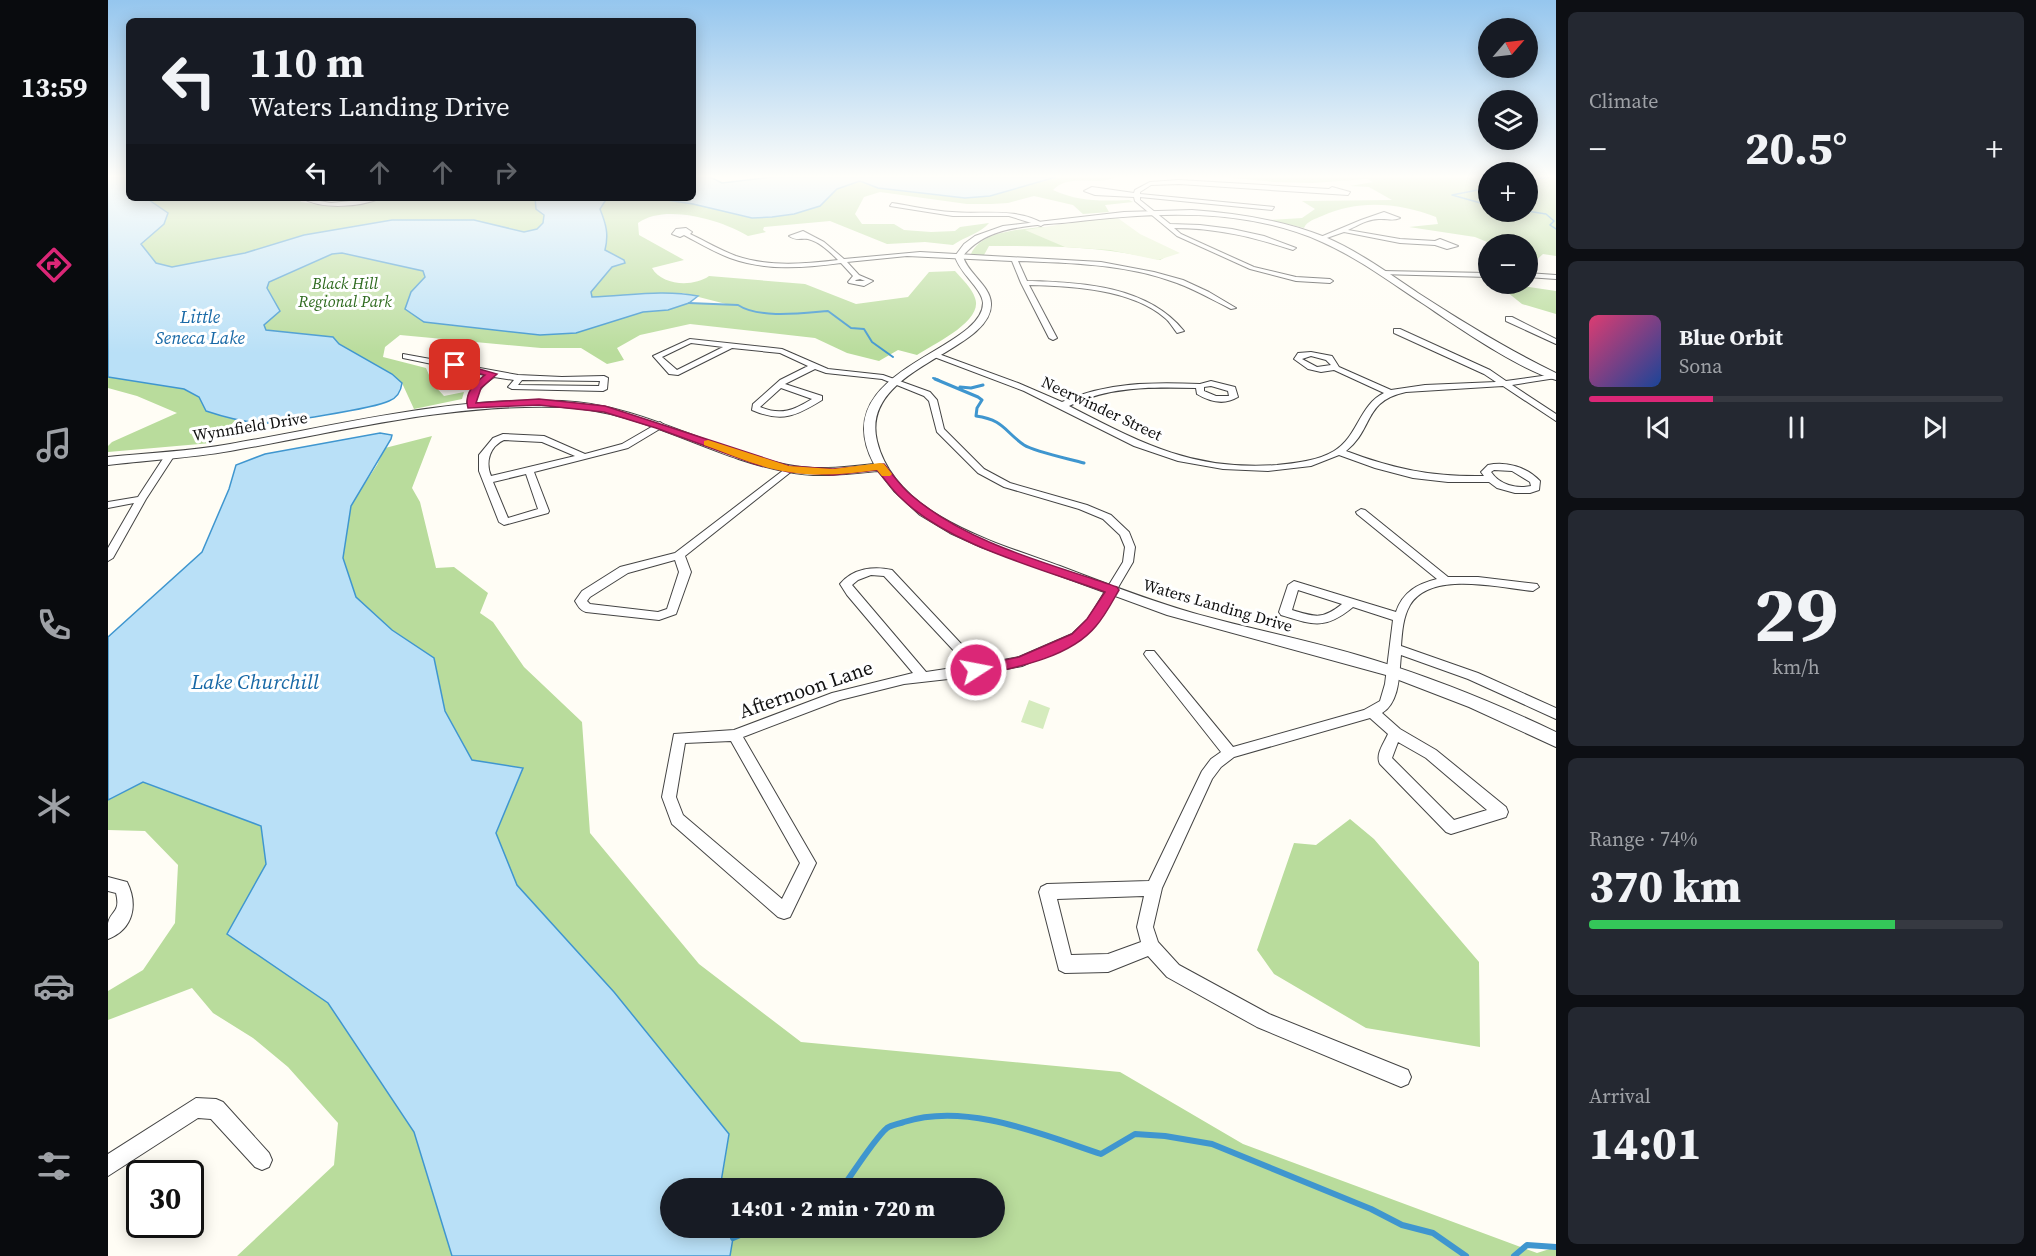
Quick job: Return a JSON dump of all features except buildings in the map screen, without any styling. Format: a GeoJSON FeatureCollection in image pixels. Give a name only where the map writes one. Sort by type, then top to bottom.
{"type":"FeatureCollection","features":[{"type":"Feature","properties":{"kind":"street"},"geometry":{"type":"LineString","coordinates":[[689,236],[729,256],[748,261],[790,266],[904,254],[1085,261],[1142,269],[1193,285],[1233,308]]}},
{"type":"Feature","properties":{"kind":"street"},"geometry":{"type":"LineString","coordinates":[[959,256],[970,242],[983,236]]}},
{"type":"Feature","properties":{"kind":"street"},"geometry":{"type":"LineString","coordinates":[[1180,236],[1252,268],[1296,279],[1330,281]]}},
{"type":"Feature","properties":{"kind":"street"},"geometry":{"type":"LineString","coordinates":[[1256,236],[1293,248]]}},
{"type":"Feature","properties":{"kind":"street"},"geometry":{"type":"LineString","coordinates":[[1313,236],[1382,273],[1494,345],[1555,376]]}},
{"type":"Feature","properties":{"kind":"street"},"geometry":{"type":"LineString","coordinates":[[1321,238],[1330,236]]}},
{"type":"Feature","properties":{"kind":"street"},"geometry":{"type":"LineString","coordinates":[[1371,236],[1400,241],[1437,243]]}},
{"type":"Feature","properties":{"kind":"street"},"geometry":{"type":"LineString","coordinates":[[807,237],[823,243],[857,277]]}},
{"type":"Feature","properties":{"kind":"street","name":"Waters Landing Drive"},"geometry":{"type":"LineString","coordinates":[[959,256],[962,268],[981,290],[987,303],[986,315],[969,332],[895,381],[884,392],[871,416],[872,447],[880,467],[905,496],[927,513],[954,529],[994,547],[1188,616],[1394,672],[1466,699],[1556,740]]}},
{"type":"Feature","properties":{"kind":"street"},"geometry":{"type":"LineString","coordinates":[[1014,259],[1024,284],[1043,313],[1053,338]]}},
{"type":"Feature","properties":{"kind":"street"},"geometry":{"type":"LineString","coordinates":[[1382,273],[1406,272],[1456,277],[1478,276]]}},
{"type":"Feature","properties":{"kind":"street"},"geometry":{"type":"LineString","coordinates":[[1538,276],[1556,277]]}},
{"type":"Feature","properties":{"kind":"street"},"geometry":{"type":"LineString","coordinates":[[1024,284],[1074,284],[1120,294],[1155,309],[1176,324],[1180,331]]}},
{"type":"Feature","properties":{"kind":"street"},"geometry":{"type":"LineString","coordinates":[[1509,319],[1556,342]]}},
{"type":"Feature","properties":{"kind":"street"},"geometry":{"type":"LineString","coordinates":[[1397,331],[1471,364],[1556,418]]}},
{"type":"Feature","properties":{"kind":"street"},"geometry":{"type":"LineString","coordinates":[[730,345],[678,373],[672,372],[657,356],[690,341],[730,345],[782,351],[836,374],[874,375],[895,381]]}},
{"type":"Feature","properties":{"kind":"street","name":"Neerwinder Street"},"geometry":{"type":"LineString","coordinates":[[933,355],[1029,390],[1139,445],[1206,463],[1246,468],[1283,467],[1314,462],[1340,452]]}},
{"type":"Feature","properties":{"kind":"street"},"geometry":{"type":"LineString","coordinates":[[406,356],[438,360],[492,374],[520,377],[604,378],[603,389],[512,387],[520,377]]}},
{"type":"Feature","properties":{"kind":"street"},"geometry":{"type":"LineString","coordinates":[[778,385],[819,398],[795,412],[780,417],[755,408],[778,385],[813,366]]}},
{"type":"Feature","properties":{"kind":"street"},"geometry":{"type":"LineString","coordinates":[[1335,368],[1390,393]]}},
{"type":"Feature","properties":{"kind":"street"},"geometry":{"type":"LineString","coordinates":[[471,406],[472,394],[477,386],[492,374]]}},
{"type":"Feature","properties":{"kind":"street"},"geometry":{"type":"LineString","coordinates":[[1490,479],[1447,481],[1418,478],[1383,470],[1340,452],[1354,438],[1371,405],[1390,393],[1419,388],[1506,385],[1555,376]]}},
{"type":"Feature","properties":{"kind":"street","name":"Afternoon Lane"},"geometry":{"type":"LineString","coordinates":[[735,735],[808,863],[784,911],[677,819],[669,797],[679,738],[735,735],[837,696],[904,679],[966,672],[1022,661],[1076,637],[1092,622],[1128,562],[1130,547],[1125,534],[1118,525],[1083,507],[1007,485],[981,471],[940,430],[933,400],[927,394],[895,381]]}},
{"type":"Feature","properties":{"kind":"street"},"geometry":{"type":"LineString","coordinates":[[1061,406],[1072,399],[1106,390],[1200,386]]}},
{"type":"Feature","properties":{"kind":"street","name":"Wynnfield Drive"},"geometry":{"type":"LineString","coordinates":[[108,460],[169,456],[227,448],[471,406],[518,402],[605,409],[789,469],[833,472],[880,467]]}},
{"type":"Feature","properties":{"kind":"street"},"geometry":{"type":"LineString","coordinates":[[488,480],[625,446],[660,426]]}},
{"type":"Feature","properties":{"kind":"street"},"geometry":{"type":"LineString","coordinates":[[529,470],[544,511],[504,522],[484,471],[484,455],[491,445],[503,437],[544,440],[584,457]]}},
{"type":"Feature","properties":{"kind":"street"},"geometry":{"type":"LineString","coordinates":[[108,558],[141,499],[169,456]]}},
{"type":"Feature","properties":{"kind":"street"},"geometry":{"type":"LineString","coordinates":[[679,555],[685,572],[672,610],[667,614],[659,616],[586,608],[582,605],[581,601],[586,594],[624,570],[679,555],[789,469]]}},
{"type":"Feature","properties":{"kind":"street"},"geometry":{"type":"LineString","coordinates":[[108,505],[141,499]]}},
{"type":"Feature","properties":{"kind":"street"},"geometry":{"type":"LineString","coordinates":[[1361,512],[1446,581]]}},
{"type":"Feature","properties":{"kind":"street"},"geometry":{"type":"LineString","coordinates":[[923,677],[851,592],[846,584],[850,580],[868,572],[888,573],[962,652],[966,672]]}},
{"type":"Feature","properties":{"kind":"street"},"geometry":{"type":"LineString","coordinates":[[1401,1077],[1263,1021],[1173,971],[1151,947],[1145,927],[1154,888],[1207,775],[1216,763],[1230,753],[1372,712],[1387,701],[1394,672],[1398,617],[1403,604],[1410,596],[1423,587],[1446,581],[1533,587]]}},
{"type":"Feature","properties":{"kind":"street"},"geometry":{"type":"LineString","coordinates":[[1351,603],[1323,622],[1285,612],[1294,585],[1398,617]]}},
{"type":"Feature","properties":{"kind":"street"},"geometry":{"type":"LineString","coordinates":[[1395,648],[1473,676],[1556,714]]}},
{"type":"Feature","properties":{"kind":"street"},"geometry":{"type":"LineString","coordinates":[[1150,654],[1230,753]]}},
{"type":"Feature","properties":{"kind":"street"},"geometry":{"type":"LineString","coordinates":[[1372,712],[1395,733],[1431,754],[1501,812],[1451,827],[1385,760],[1395,733]]}},
{"type":"Feature","properties":{"kind":"street"},"geometry":{"type":"LineString","coordinates":[[108,884],[121,887],[127,896],[126,909],[116,926],[108,931]]}},
{"type":"Feature","properties":{"kind":"street"},"geometry":{"type":"LineString","coordinates":[[1151,947],[1108,963],[1065,964],[1047,892],[1154,888]]}},
{"type":"Feature","properties":{"kind":"street"},"geometry":{"type":"LineString","coordinates":[[108,1166],[196,1108],[216,1109],[262,1160]]}},
{"type":"Feature","properties":{"kind":"green space"},"geometry":{"type":"Polygon","coordinates":[[[151,236],[302,236],[245,253],[172,267],[156,263],[141,244],[151,236]]]}},
{"type":"Feature","properties":{"kind":"green space","name":"Black Hill Regional Park"},"geometry":{"type":"Polygon","coordinates":[[[607,236],[640,236],[684,260],[652,268],[657,274],[670,281],[695,282],[709,276],[805,284],[856,304],[908,297],[929,272],[955,271],[974,294],[976,307],[972,315],[956,331],[917,355],[898,350],[879,361],[847,353],[815,338],[690,324],[640,335],[617,348],[624,360],[607,364],[581,348],[541,348],[400,335],[385,347],[383,357],[426,368],[433,384],[444,396],[464,392],[462,399],[414,409],[402,383],[392,374],[339,344],[333,337],[266,330],[263,325],[280,311],[267,288],[269,282],[332,254],[342,253],[423,271],[426,277],[411,292],[424,322],[540,335],[643,312],[668,310],[689,303],[730,305],[683,293],[592,297],[591,292],[612,267],[624,260],[604,250],[607,236]]]}},
{"type":"Feature","properties":{"kind":"green space","name":"Black Hill Regional Park"},"geometry":{"type":"Polygon","coordinates":[[[866,236],[971,236],[953,245],[925,242],[887,244],[866,236]]]}},
{"type":"Feature","properties":{"kind":"green space"},"geometry":{"type":"Polygon","coordinates":[[[992,236],[1084,236],[1171,254],[1160,260],[1097,249],[989,246],[984,255],[971,254],[983,240],[992,236]]]}},
{"type":"Feature","properties":{"kind":"green space"},"geometry":{"type":"Polygon","coordinates":[[[1038,236],[1143,236],[1180,253],[1158,260],[1110,250],[1065,247],[1038,236]]]}},
{"type":"Feature","properties":{"kind":"green space"},"geometry":{"type":"Polygon","coordinates":[[[1538,236],[1556,236],[1556,256],[1543,254],[1538,259],[1538,236]]]}},
{"type":"Feature","properties":{"kind":"green space"},"geometry":{"type":"Polygon","coordinates":[[[1538,288],[1556,291],[1556,314],[1522,304],[1510,294],[1538,294],[1538,288]]]}},
{"type":"Feature","properties":{"kind":"green space"},"geometry":{"type":"Polygon","coordinates":[[[108,377],[184,389],[199,397],[206,411],[236,420],[211,443],[108,452],[108,446],[112,442],[177,413],[137,396],[108,388],[108,377]]]}},
{"type":"Feature","properties":{"kind":"green space"},"geometry":{"type":"Polygon","coordinates":[[[432,436],[412,488],[420,502],[436,568],[454,567],[488,593],[480,613],[493,622],[524,667],[582,722],[590,833],[699,964],[801,1042],[1120,1072],[1243,1144],[1537,1253],[1556,1247],[1556,1256],[730,1256],[733,1238],[1005,1238],[1005,1178],[722,1178],[729,1134],[517,885],[496,834],[523,768],[472,760],[445,711],[434,658],[392,630],[356,597],[343,558],[350,506],[377,465],[385,448],[432,436]]]}},
{"type":"Feature","properties":{"kind":"green space"},"geometry":{"type":"Polygon","coordinates":[[[1029,700],[1050,708],[1043,729],[1021,722],[1029,700]]]}},
{"type":"Feature","properties":{"kind":"green space"},"geometry":{"type":"Polygon","coordinates":[[[143,782],[261,826],[266,864],[227,934],[328,1003],[414,1132],[452,1256],[237,1256],[334,1165],[338,1123],[288,1067],[253,1038],[213,1013],[192,988],[108,1020],[108,991],[143,970],[175,923],[178,865],[145,831],[108,830],[108,800],[143,782]]]}},
{"type":"Feature","properties":{"kind":"green space"},"geometry":{"type":"Polygon","coordinates":[[[1350,819],[1374,839],[1479,962],[1480,1047],[1366,1028],[1274,974],[1257,950],[1294,843],[1316,845],[1350,819]]]}},
{"type":"Feature","properties":{"kind":"water","name":"Little Seneca Lake"},"geometry":{"type":"Polygon","coordinates":[[[108,236],[151,236],[141,244],[156,263],[172,267],[245,253],[302,236],[607,236],[605,250],[624,260],[625,263],[612,267],[591,292],[592,297],[658,293],[698,296],[689,303],[668,310],[643,312],[576,333],[540,335],[424,322],[405,309],[411,292],[425,277],[423,271],[342,253],[332,254],[269,282],[267,288],[280,311],[264,325],[266,330],[333,337],[339,344],[392,374],[402,383],[400,391],[389,401],[347,411],[261,423],[206,411],[199,397],[184,389],[108,377],[108,236]]]}},
{"type":"Feature","properties":{"kind":"water","name":"Lake Churchill"},"geometry":{"type":"Polygon","coordinates":[[[380,433],[392,435],[351,506],[343,558],[356,597],[392,630],[434,658],[445,711],[472,760],[523,768],[496,833],[517,885],[614,992],[729,1134],[722,1178],[660,1178],[660,1238],[733,1238],[730,1256],[452,1256],[414,1132],[328,1003],[227,934],[266,864],[261,826],[143,782],[108,800],[108,637],[202,552],[229,489],[236,465],[265,454],[380,433]]]}},
{"type":"Feature","properties":{"kind":"waterway"},"geometry":{"type":"LineString","coordinates":[[689,303],[738,305],[769,314],[828,311],[851,328],[864,329],[872,342],[893,357]]}},
{"type":"Feature","properties":{"kind":"waterway"},"geometry":{"type":"LineString","coordinates":[[933,378],[939,380]]}},
{"type":"Feature","properties":{"kind":"waterway"},"geometry":{"type":"LineString","coordinates":[[935,379],[978,397],[982,400],[977,408],[976,416],[998,423],[1029,448],[1084,463]]}},
{"type":"Feature","properties":{"kind":"waterway"},"geometry":{"type":"LineString","coordinates":[[960,387],[971,388],[983,385]]}},
{"type":"Feature","properties":{"kind":"waterway"},"geometry":{"type":"LineString","coordinates":[[849,1178],[871,1146],[887,1128],[928,1117],[978,1118],[1003,1123],[1101,1154],[1135,1134],[1165,1136],[1212,1144],[1371,1209],[1402,1225],[1433,1233],[1466,1256]]}},
{"type":"Feature","properties":{"kind":"waterway"},"geometry":{"type":"LineString","coordinates":[[1514,1256],[1527,1245],[1556,1247]]}},
{"type":"Feature","properties":{"kind":"slow traffic"},"geometry":{"type":"LineString","coordinates":[[708,443],[789,469],[833,472],[880,467],[886,474]]}},
{"type":"Feature","properties":{"kind":"route"},"geometry":{"type":"LineString","coordinates":[[455,365],[492,374],[477,386],[472,394],[471,406],[539,402],[605,409],[789,469],[833,472],[880,467],[905,496],[927,513],[954,529],[994,547],[1112,590],[1092,622],[1076,637],[1022,661],[976,670]]}}]}
